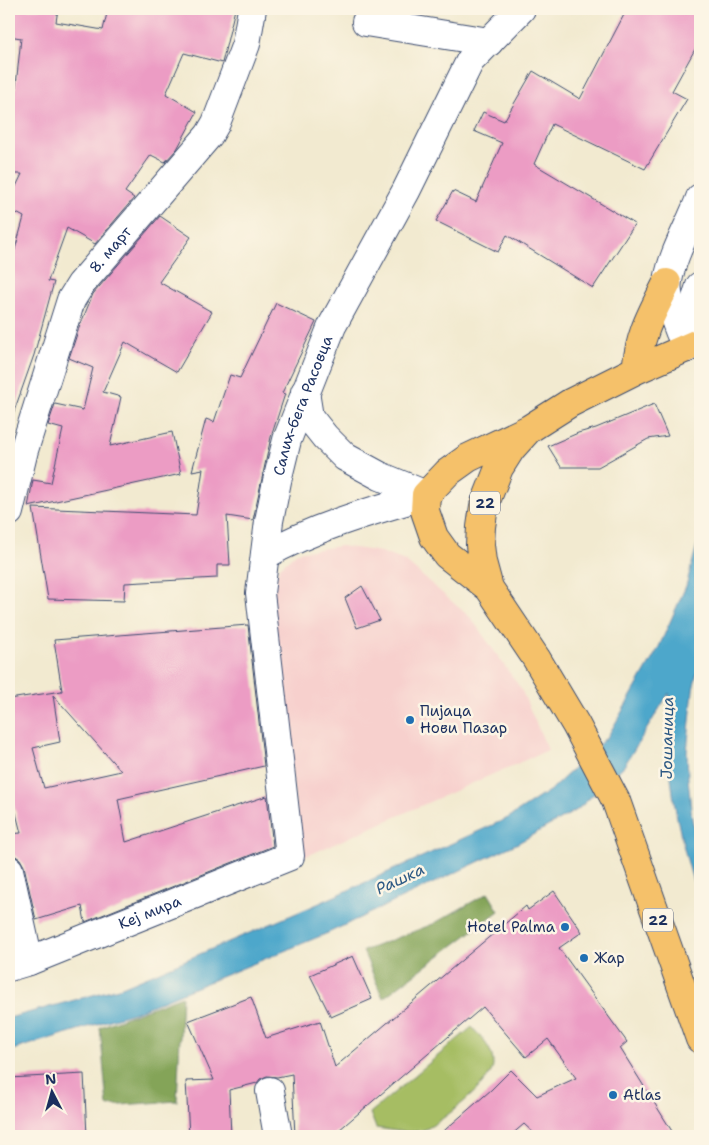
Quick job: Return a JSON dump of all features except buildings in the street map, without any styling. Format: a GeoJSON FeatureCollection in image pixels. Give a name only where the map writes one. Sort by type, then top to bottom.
{"type":"FeatureCollection","features":[{"type":"Feature","properties":{"kind":"main road"},"geometry":{"type":"LineString","coordinates":[[636,370],[642,334],[667,283]]}},
{"type":"Feature","properties":{"kind":"main road","name":"22"},"geometry":{"type":"LineString","coordinates":[[693,345],[636,370],[570,403],[529,429],[457,465],[426,495],[425,511],[434,537],[447,555],[489,588],[536,658],[576,725],[616,801],[700,1039]]}},
{"type":"Feature","properties":{"kind":"main road","name":"22"},"geometry":{"type":"LineString","coordinates":[[489,588],[482,562],[480,545],[480,527],[484,506],[499,468],[529,429]]}},
{"type":"Feature","properties":{"kind":"street","name":"8. март"},"geometry":{"type":"LineString","coordinates":[[9,512],[24,450],[72,300],[81,284],[209,134],[216,123],[246,44],[252,9]]}},
{"type":"Feature","properties":{"kind":"street","name":"Салих-бега Расовца"},"geometry":{"type":"LineString","coordinates":[[290,856],[283,781],[260,593],[269,521],[287,440],[332,326],[480,52],[521,9]]}},
{"type":"Feature","properties":{"kind":"street"},"geometry":{"type":"LineString","coordinates":[[366,22],[480,52]]}},
{"type":"Feature","properties":{"kind":"street"},"geometry":{"type":"LineString","coordinates":[[693,345],[675,324],[667,283],[678,250],[692,221],[700,198]]}},
{"type":"Feature","properties":{"kind":"street"},"geometry":{"type":"LineString","coordinates":[[693,345],[689,321],[700,286]]}},
{"type":"Feature","properties":{"kind":"street"},"geometry":{"type":"LineString","coordinates":[[305,392],[309,417],[325,437],[345,456],[380,476],[426,495]]}},
{"type":"Feature","properties":{"kind":"street"},"geometry":{"type":"LineString","coordinates":[[265,556],[280,547],[356,516],[426,495]]}},
{"type":"Feature","properties":{"kind":"street","name":"Кеј мира"},"geometry":{"type":"LineString","coordinates":[[19,964],[290,856]]}},
{"type":"Feature","properties":{"kind":"street"},"geometry":{"type":"LineString","coordinates":[[9,870],[19,964]]}},
{"type":"Feature","properties":{"kind":"street"},"geometry":{"type":"LineString","coordinates":[[270,1091],[278,1136]]}},
{"type":"Feature","properties":{"kind":"shaded area","name":"Пијаца Нови Пазар"},"geometry":{"type":"Polygon","coordinates":[[[341,546],[381,552],[405,561],[471,618],[521,689],[548,750],[302,858],[271,596],[279,568],[297,552],[341,546]]]}},
{"type":"Feature","properties":{"kind":"green space"},"geometry":{"type":"Polygon","coordinates":[[[488,893],[499,911],[383,998],[363,951],[433,924],[488,893]]]}},
{"type":"Feature","properties":{"kind":"green space"},"geometry":{"type":"Polygon","coordinates":[[[182,996],[177,1101],[107,1106],[100,1027],[182,996]]]}},
{"type":"Feature","properties":{"kind":"green space"},"geometry":{"type":"Polygon","coordinates":[[[472,1027],[492,1054],[493,1066],[484,1082],[454,1110],[426,1129],[408,1132],[376,1128],[370,1113],[472,1027]]]}},
{"type":"Feature","properties":{"kind":"water","name":"Рашка"},"geometry":{"type":"Polygon","coordinates":[[[700,534],[700,659],[693,690],[687,752],[692,819],[700,853],[700,904],[685,853],[674,801],[669,756],[669,693],[624,766],[577,810],[518,843],[328,933],[133,1013],[9,1051],[9,1018],[122,987],[313,906],[508,818],[552,789],[608,736],[658,649],[686,586],[700,534]]]}},
{"type":"Feature","properties":{"kind":"place","name":"Пијаца Нови Пазар"},"geometry":{"type":"Point","coordinates":[410,720]}},
{"type":"Feature","properties":{"kind":"place","name":"Hotel Palma"},"geometry":{"type":"Point","coordinates":[565,927]}},
{"type":"Feature","properties":{"kind":"place","name":"Жар"},"geometry":{"type":"Point","coordinates":[584,958]}},
{"type":"Feature","properties":{"kind":"place","name":"Atlas"},"geometry":{"type":"Point","coordinates":[613,1095]}},
{"type":"Feature","properties":{"kind":"water label","name":"Јошаница"},"geometry":{"type":"Point","coordinates":[667,738]}}]}
